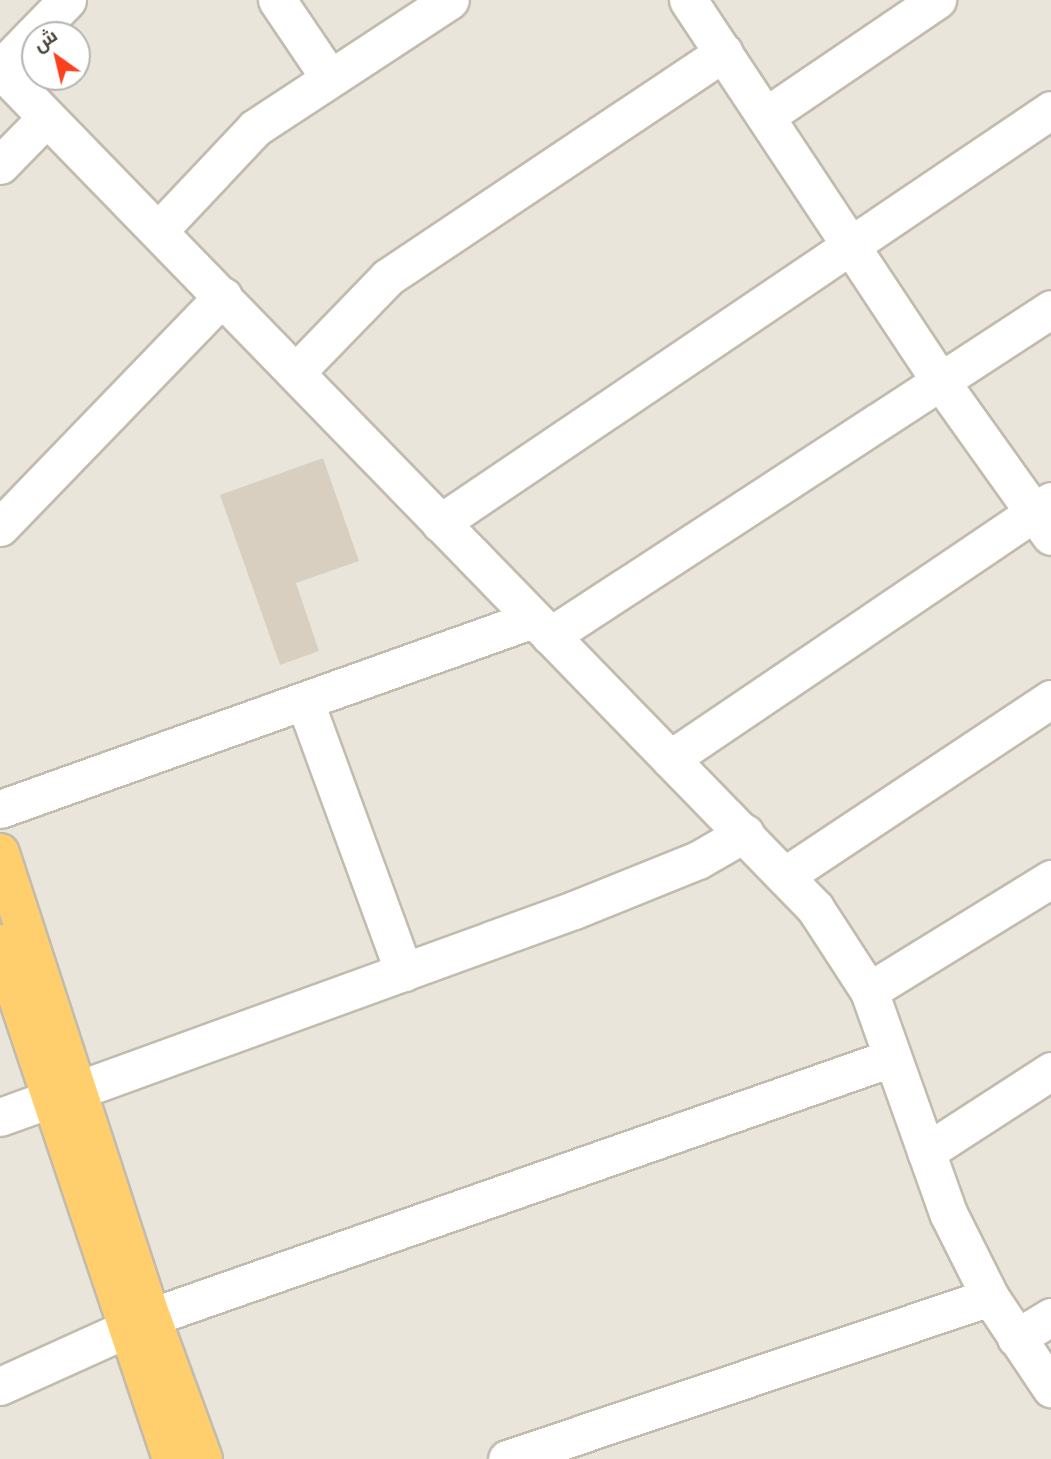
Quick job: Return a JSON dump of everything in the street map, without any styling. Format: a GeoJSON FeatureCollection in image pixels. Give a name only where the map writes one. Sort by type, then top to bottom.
{"type":"FeatureCollection","features":[{"type":"Feature","properties":{"kind":"highway"},"geometry":{"type":"LineString","coordinates":[[0,853],[64,1094],[139,1323],[172,1459]]}},
{"type":"Feature","properties":{"kind":"highway"},"geometry":{"type":"LineString","coordinates":[[0,944],[64,1094]]}},
{"type":"Feature","properties":{"kind":"highway"},"geometry":{"type":"LineString","coordinates":[[139,1323],[203,1459]]}},
{"type":"Feature","properties":{"kind":"street"},"geometry":{"type":"LineString","coordinates":[[66,0],[0,69],[296,371],[541,627],[786,875],[842,944],[869,991],[948,1213],[990,1297],[1051,1388]]}},
{"type":"Feature","properties":{"kind":"street"},"geometry":{"type":"LineString","coordinates":[[277,0],[329,77]]}},
{"type":"Feature","properties":{"kind":"street"},"geometry":{"type":"LineString","coordinates":[[766,116],[937,0]]}},
{"type":"Feature","properties":{"kind":"street"},"geometry":{"type":"LineString","coordinates":[[159,230],[255,128],[447,1]]}},
{"type":"Feature","properties":{"kind":"street"},"geometry":{"type":"LineString","coordinates":[[670,759],[1045,517],[941,382],[723,52],[697,3]]}},
{"type":"Feature","properties":{"kind":"street"},"geometry":{"type":"LineString","coordinates":[[296,371],[398,270],[723,52]]}},
{"type":"Feature","properties":{"kind":"street"},"geometry":{"type":"LineString","coordinates":[[440,523],[1051,110]]}},
{"type":"Feature","properties":{"kind":"street"},"geometry":{"type":"LineString","coordinates":[[0,165],[46,118]]}},
{"type":"Feature","properties":{"kind":"street"},"geometry":{"type":"LineString","coordinates":[[0,527],[223,296]]}},
{"type":"Feature","properties":{"kind":"street"},"geometry":{"type":"LineString","coordinates":[[0,809],[305,702],[541,627],[941,382],[1051,309]]}},
{"type":"Feature","properties":{"kind":"street"},"geometry":{"type":"LineString","coordinates":[[786,875],[1051,699]]}},
{"type":"Feature","properties":{"kind":"street"},"geometry":{"type":"LineString","coordinates":[[305,702],[404,972]]}},
{"type":"Feature","properties":{"kind":"street"},"geometry":{"type":"LineString","coordinates":[[0,1116],[404,972],[654,879],[744,833]]}},
{"type":"Feature","properties":{"kind":"street"},"geometry":{"type":"LineString","coordinates":[[869,991],[1051,879]]}},
{"type":"Feature","properties":{"kind":"street"},"geometry":{"type":"LineString","coordinates":[[0,1386],[139,1323],[891,1058]]}},
{"type":"Feature","properties":{"kind":"street"},"geometry":{"type":"LineString","coordinates":[[926,1152],[1051,1071]]}},
{"type":"Feature","properties":{"kind":"street"},"geometry":{"type":"LineString","coordinates":[[508,1459],[563,1450],[990,1297]]}},
{"type":"Feature","properties":{"kind":"street"},"geometry":{"type":"LineString","coordinates":[[1016,1338],[1051,1317]]}},
{"type":"Feature","properties":{"kind":"shaded area"},"geometry":{"type":"Polygon","coordinates":[[[0,0],[1051,0],[1051,1459],[0,1459],[0,0]]]}},
{"type":"Feature","properties":{"kind":"building"},"geometry":{"type":"Polygon","coordinates":[[[323,458],[359,561],[296,583],[319,651],[280,665],[220,495],[323,458]]]}}]}
